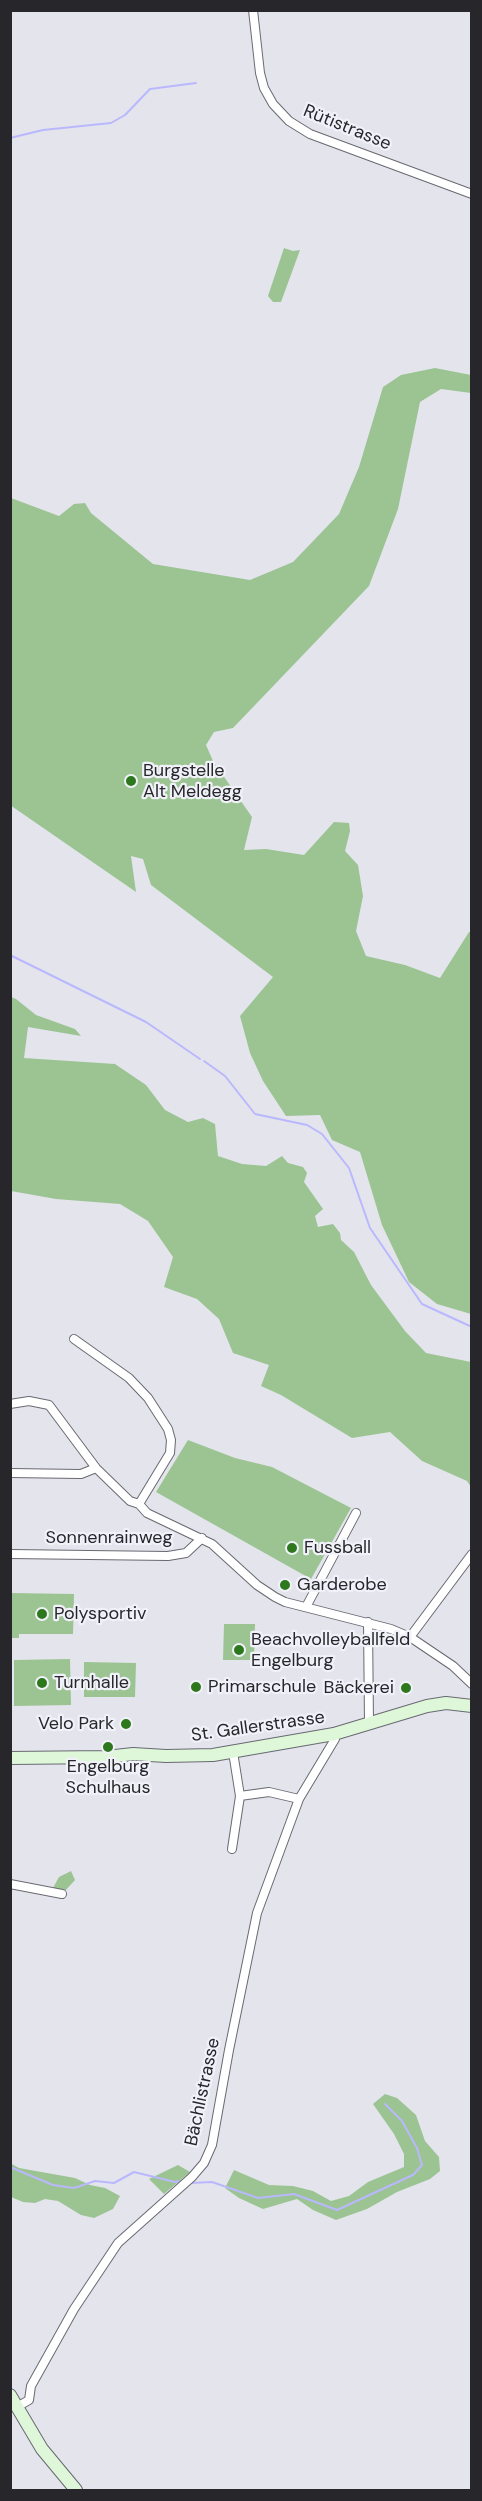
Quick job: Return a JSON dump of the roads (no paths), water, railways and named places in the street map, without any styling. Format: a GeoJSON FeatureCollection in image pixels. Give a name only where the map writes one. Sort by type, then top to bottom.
{"type":"FeatureCollection","features":[{"type":"Feature","properties":{"kind":"street","name":"Rütistrasse"},"geometry":{"type":"LineString","coordinates":[[253,10],[262,81],[273,104],[289,121],[310,134],[471,194]]}},
{"type":"Feature","properties":{"kind":"street"},"geometry":{"type":"LineString","coordinates":[[74,1340],[129,1378],[148,1398],[168,1429],[171,1440],[170,1453],[139,1504]]}},
{"type":"Feature","properties":{"kind":"street"},"geometry":{"type":"LineString","coordinates":[[10,1404],[29,1401],[49,1405],[96,1468],[130,1501],[139,1504],[147,1513],[202,1538],[226,1555],[257,1585],[275,1597],[368,1622],[410,1637],[453,1666],[471,1684]]}},
{"type":"Feature","properties":{"kind":"street"},"geometry":{"type":"LineString","coordinates":[[10,1473],[81,1474],[96,1468]]}},
{"type":"Feature","properties":{"kind":"street"},"geometry":{"type":"LineString","coordinates":[[306,1607],[356,1513]]}},
{"type":"Feature","properties":{"kind":"street","name":"Sonnenrainweg"},"geometry":{"type":"LineString","coordinates":[[10,1554],[168,1556],[186,1553],[194,1548],[202,1538]]}},
{"type":"Feature","properties":{"kind":"street"},"geometry":{"type":"LineString","coordinates":[[410,1637],[471,1554]]}},
{"type":"Feature","properties":{"kind":"street"},"geometry":{"type":"LineString","coordinates":[[368,1622],[369,1724]]}},
{"type":"Feature","properties":{"kind":"street","name":"St. Gallerstrasse"},"geometry":{"type":"LineString","coordinates":[[10,1758],[106,1757],[133,1754],[184,1756],[232,1752],[334,1734],[428,1706],[457,1703],[471,1706]]}},
{"type":"Feature","properties":{"kind":"street","name":"Bächlistrasse"},"geometry":{"type":"LineString","coordinates":[[17,2407],[29,2400],[30,2386],[74,2308],[118,2244],[192,2177],[204,2163],[212,2145],[257,1913],[299,1798],[335,1739],[334,1734]]}},
{"type":"Feature","properties":{"kind":"street"},"geometry":{"type":"LineString","coordinates":[[232,1752],[240,1796],[232,1849]]}},
{"type":"Feature","properties":{"kind":"street"},"geometry":{"type":"LineString","coordinates":[[240,1796],[269,1792],[299,1798]]}},
{"type":"Feature","properties":{"kind":"street"},"geometry":{"type":"LineString","coordinates":[[10,1884],[62,1894]]}},
{"type":"Feature","properties":{"kind":"street"},"geometry":{"type":"LineString","coordinates":[[10,2395],[42,2449],[76,2490]]}},
{"type":"Feature","properties":{"kind":"waterway"},"geometry":{"type":"LineString","coordinates":[[10,138],[43,130],[111,123],[125,115],[150,89],[196,83]]}},
{"type":"Feature","properties":{"kind":"waterway"},"geometry":{"type":"LineString","coordinates":[[10,955],[146,1022],[200,1059]]}},
{"type":"Feature","properties":{"kind":"waterway"},"geometry":{"type":"LineString","coordinates":[[204,1061],[225,1076],[255,1114],[307,1125],[322,1134],[349,1168],[370,1228],[422,1304],[472,1327]]}},
{"type":"Feature","properties":{"kind":"waterway"},"geometry":{"type":"LineString","coordinates":[[191,2183],[212,2182],[258,2198],[294,2194],[337,2210],[413,2175],[422,2165],[417,2148],[402,2121],[385,2104]]}},
{"type":"Feature","properties":{"kind":"waterway"},"geometry":{"type":"LineString","coordinates":[[10,2167],[53,2185],[74,2188],[95,2181],[114,2183],[134,2172],[175,2182],[181,2181]]}},
{"type":"Feature","properties":{"kind":"place","name":"Burgstelle Alt Meldegg"},"geometry":{"type":"Point","coordinates":[131,781]}},
{"type":"Feature","properties":{"kind":"place","name":"Fussball"},"geometry":{"type":"Point","coordinates":[292,1548]}},
{"type":"Feature","properties":{"kind":"place","name":"Garderobe"},"geometry":{"type":"Point","coordinates":[285,1585]}},
{"type":"Feature","properties":{"kind":"place","name":"Polysportiv"},"geometry":{"type":"Point","coordinates":[42,1614]}},
{"type":"Feature","properties":{"kind":"place","name":"Beachvolleyballfeld Engelburg"},"geometry":{"type":"Point","coordinates":[239,1650]}},
{"type":"Feature","properties":{"kind":"place","name":"Turnhalle"},"geometry":{"type":"Point","coordinates":[42,1683]}},
{"type":"Feature","properties":{"kind":"place","name":"Primarschule"},"geometry":{"type":"Point","coordinates":[196,1687]}},
{"type":"Feature","properties":{"kind":"place","name":"Bäckerei"},"geometry":{"type":"Point","coordinates":[406,1688]}},
{"type":"Feature","properties":{"kind":"place","name":"Velo Park"},"geometry":{"type":"Point","coordinates":[126,1724]}},
{"type":"Feature","properties":{"kind":"place","name":"Engelburg Schulhaus"},"geometry":{"type":"Point","coordinates":[108,1747]}}]}
